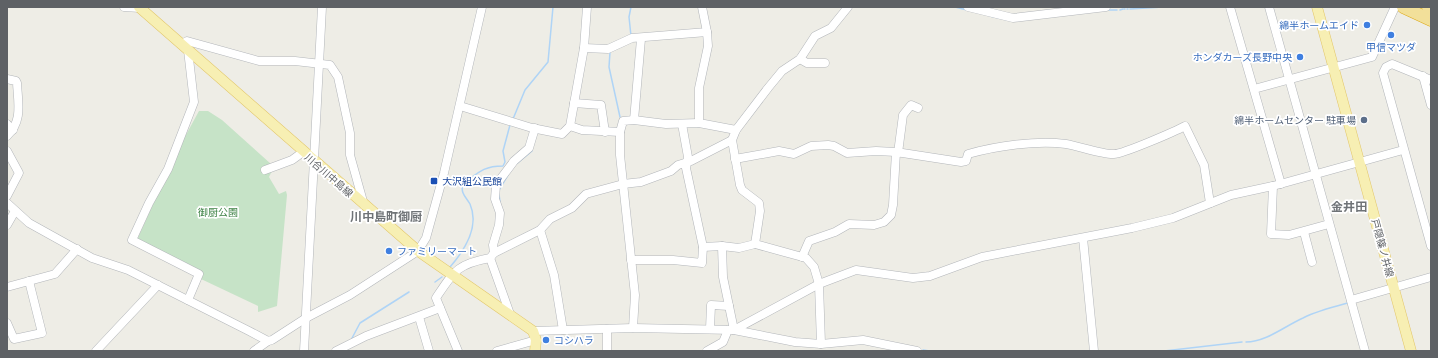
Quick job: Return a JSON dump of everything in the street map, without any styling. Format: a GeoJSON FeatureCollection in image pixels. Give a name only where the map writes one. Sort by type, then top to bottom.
{"type":"FeatureCollection","features":[{"type":"Feature","properties":{"kind":"highway"},"geometry":{"type":"LineString","coordinates":[[1403,7],[1431,20]]}},
{"type":"Feature","properties":{"kind":"main road","name":"戸隠篠ノ井線"},"geometry":{"type":"LineString","coordinates":[[1317,7],[1411,351]]}},
{"type":"Feature","properties":{"kind":"main road","name":"川合川中島線"},"geometry":{"type":"LineString","coordinates":[[140,8],[418,252],[451,276],[510,314],[534,335]]}},
{"type":"Feature","properties":{"kind":"main road"},"geometry":{"type":"LineString","coordinates":[[534,335],[535,351]]}},
{"type":"Feature","properties":{"kind":"street"},"geometry":{"type":"LineString","coordinates":[[124,7],[140,8]]}},
{"type":"Feature","properties":{"kind":"street"},"geometry":{"type":"LineString","coordinates":[[304,351],[322,7]]}},
{"type":"Feature","properties":{"kind":"street"},"geometry":{"type":"LineString","coordinates":[[254,351],[306,318],[350,295],[418,252],[426,238],[460,106],[482,7]]}},
{"type":"Feature","properties":{"kind":"street"},"geometry":{"type":"LineString","coordinates":[[460,106],[535,128],[562,134],[570,126],[584,48],[587,7]]}},
{"type":"Feature","properties":{"kind":"street"},"geometry":{"type":"LineString","coordinates":[[699,123],[699,88],[708,46],[708,32],[702,7]]}},
{"type":"Feature","properties":{"kind":"street"},"geometry":{"type":"LineString","coordinates":[[755,244],[760,211],[759,203],[742,190],[732,140],[736,130],[782,71],[800,59],[815,36],[831,28],[848,7]]}},
{"type":"Feature","properties":{"kind":"street"},"geometry":{"type":"LineString","coordinates":[[968,7],[1012,18],[1106,7]]}},
{"type":"Feature","properties":{"kind":"street"},"geometry":{"type":"LineString","coordinates":[[1230,7],[1254,89],[1277,185],[1271,234],[1290,235],[1329,224]]}},
{"type":"Feature","properties":{"kind":"street"},"geometry":{"type":"LineString","coordinates":[[1268,7],[1365,351]]}},
{"type":"Feature","properties":{"kind":"street"},"geometry":{"type":"LineString","coordinates":[[1254,89],[1372,57],[1395,7]]}},
{"type":"Feature","properties":{"kind":"street"},"geometry":{"type":"LineString","coordinates":[[584,48],[608,49],[627,39],[641,39],[708,32]]}},
{"type":"Feature","properties":{"kind":"street"},"geometry":{"type":"LineString","coordinates":[[634,120],[641,39]]}},
{"type":"Feature","properties":{"kind":"street"},"geometry":{"type":"LineString","coordinates":[[188,300],[199,274],[132,240],[149,203],[168,169],[194,102],[185,47],[187,41],[259,60],[330,65],[338,77],[350,133],[350,155],[364,205]]}},
{"type":"Feature","properties":{"kind":"street"},"geometry":{"type":"LineString","coordinates":[[800,59],[807,63],[825,62]]}},
{"type":"Feature","properties":{"kind":"street"},"geometry":{"type":"LineString","coordinates":[[1430,241],[1383,73],[1386,67],[1392,64],[1427,78],[1431,105]]}},
{"type":"Feature","properties":{"kind":"street"},"geometry":{"type":"LineString","coordinates":[[7,79],[16,81],[17,83],[19,118],[13,130],[7,136]]}},
{"type":"Feature","properties":{"kind":"street"},"geometry":{"type":"LineString","coordinates":[[574,103],[601,105],[605,132]]}},
{"type":"Feature","properties":{"kind":"street"},"geometry":{"type":"LineString","coordinates":[[802,257],[809,241],[835,232],[849,224],[874,224],[884,222],[891,215],[897,153],[903,115],[911,105],[918,108]]}},
{"type":"Feature","properties":{"kind":"street"},"geometry":{"type":"LineString","coordinates":[[633,328],[635,295],[620,155],[620,132],[623,121],[634,120],[666,124],[699,123],[736,130]]}},
{"type":"Feature","properties":{"kind":"street"},"geometry":{"type":"LineString","coordinates":[[7,124],[13,130]]}},
{"type":"Feature","properties":{"kind":"street"},"geometry":{"type":"LineString","coordinates":[[631,260],[673,260],[702,263],[703,247],[693,205],[686,162],[688,156],[682,124]]}},
{"type":"Feature","properties":{"kind":"street"},"geometry":{"type":"LineString","coordinates":[[570,126],[582,130],[620,132]]}},
{"type":"Feature","properties":{"kind":"street"},"geometry":{"type":"LineString","coordinates":[[735,159],[780,151],[794,154],[811,146],[834,146],[847,153],[876,151],[961,162],[966,161],[968,154],[981,150],[1022,145],[1064,144],[1114,154],[1185,126],[1204,165],[1210,203]]}},
{"type":"Feature","properties":{"kind":"street"},"geometry":{"type":"LineString","coordinates":[[510,314],[492,256],[493,245],[499,225],[500,213],[495,199],[496,185],[514,161],[530,148],[535,128]]}},
{"type":"Feature","properties":{"kind":"street"},"geometry":{"type":"LineString","coordinates":[[458,351],[436,298],[451,276],[465,264],[492,256],[540,230],[550,220],[572,208],[586,194],[623,184],[641,182],[671,171],[686,162],[732,140]]}},
{"type":"Feature","properties":{"kind":"street"},"geometry":{"type":"LineString","coordinates":[[707,351],[723,342],[731,330],[819,284],[856,270],[913,278],[930,276],[982,257],[1083,238],[1173,218],[1231,195],[1277,185],[1404,150]]}},
{"type":"Feature","properties":{"kind":"street"},"geometry":{"type":"LineString","coordinates":[[7,151],[19,173],[7,196]]}},
{"type":"Feature","properties":{"kind":"street"},"geometry":{"type":"LineString","coordinates":[[265,170],[292,160],[303,152]]}},
{"type":"Feature","properties":{"kind":"street"},"geometry":{"type":"LineString","coordinates":[[7,204],[29,223],[92,258],[128,270],[268,341]]}},
{"type":"Feature","properties":{"kind":"street"},"geometry":{"type":"LineString","coordinates":[[7,225],[16,211]]}},
{"type":"Feature","properties":{"kind":"street"},"geometry":{"type":"LineString","coordinates":[[540,230],[554,275],[562,330]]}},
{"type":"Feature","properties":{"kind":"street"},"geometry":{"type":"LineString","coordinates":[[1304,232],[1312,262]]}},
{"type":"Feature","properties":{"kind":"street"},"geometry":{"type":"LineString","coordinates":[[1083,238],[1094,351]]}},
{"type":"Feature","properties":{"kind":"street"},"geometry":{"type":"LineString","coordinates":[[703,247],[722,246],[739,248],[755,244],[802,257],[814,267],[819,284],[824,346]]}},
{"type":"Feature","properties":{"kind":"street"},"geometry":{"type":"LineString","coordinates":[[722,246],[723,277],[729,306],[731,330]]}},
{"type":"Feature","properties":{"kind":"street"},"geometry":{"type":"LineString","coordinates":[[7,287],[55,274],[76,249]]}},
{"type":"Feature","properties":{"kind":"street"},"geometry":{"type":"LineString","coordinates":[[1351,300],[1431,277]]}},
{"type":"Feature","properties":{"kind":"street"},"geometry":{"type":"LineString","coordinates":[[7,323],[14,339],[42,333],[29,281]]}},
{"type":"Feature","properties":{"kind":"street"},"geometry":{"type":"LineString","coordinates":[[96,351],[158,285]]}},
{"type":"Feature","properties":{"kind":"street"},"geometry":{"type":"LineString","coordinates":[[710,329],[711,305],[729,306]]}},
{"type":"Feature","properties":{"kind":"street"},"geometry":{"type":"LineString","coordinates":[[336,351],[366,336],[440,308]]}},
{"type":"Feature","properties":{"kind":"street"},"geometry":{"type":"LineString","coordinates":[[419,317],[429,351]]}},
{"type":"Feature","properties":{"kind":"street"},"geometry":{"type":"LineString","coordinates":[[607,328],[607,351]]}},
{"type":"Feature","properties":{"kind":"street"},"geometry":{"type":"LineString","coordinates":[[497,351],[534,335],[562,330],[607,328],[679,328],[731,330],[824,346],[862,340],[916,351]]}},
{"type":"Feature","properties":{"kind":"green space","name":"御厨公園"},"geometry":{"type":"Polygon","coordinates":[[[199,111],[208,111],[222,120],[271,164],[273,169],[269,177],[279,194],[286,191],[287,195],[277,306],[258,312],[258,306],[201,279],[202,273],[137,240],[176,153],[199,111]]]}},
{"type":"Feature","properties":{"kind":"waterway"},"geometry":{"type":"LineString","coordinates":[[513,119],[525,90],[548,62],[553,7]]}},
{"type":"Feature","properties":{"kind":"waterway"},"geometry":{"type":"LineString","coordinates":[[631,7],[629,17],[631,36]]}},
{"type":"Feature","properties":{"kind":"waterway"},"geometry":{"type":"LineString","coordinates":[[955,7],[967,10]]}},
{"type":"Feature","properties":{"kind":"waterway"},"geometry":{"type":"LineString","coordinates":[[1130,9],[1163,7]]}},
{"type":"Feature","properties":{"kind":"waterway"},"geometry":{"type":"LineString","coordinates":[[1109,10],[1117,10]]}},
{"type":"Feature","properties":{"kind":"waterway"},"geometry":{"type":"LineString","coordinates":[[990,16],[1013,21]]}},
{"type":"Feature","properties":{"kind":"waterway"},"geometry":{"type":"LineString","coordinates":[[610,52],[609,67],[620,117]]}},
{"type":"Feature","properties":{"kind":"waterway"},"geometry":{"type":"LineString","coordinates":[[450,267],[465,246],[472,230],[473,213],[462,190],[463,184],[477,173],[490,167],[503,166],[505,162],[503,151],[510,125]]}},
{"type":"Feature","properties":{"kind":"waterway"},"geometry":{"type":"LineString","coordinates":[[515,165],[532,151]]}},
{"type":"Feature","properties":{"kind":"waterway"},"geometry":{"type":"LineString","coordinates":[[499,190],[508,175]]}},
{"type":"Feature","properties":{"kind":"waterway"},"geometry":{"type":"LineString","coordinates":[[499,194],[500,202]]}},
{"type":"Feature","properties":{"kind":"waterway"},"geometry":{"type":"LineString","coordinates":[[435,282],[442,277]]}},
{"type":"Feature","properties":{"kind":"waterway"},"geometry":{"type":"LineString","coordinates":[[351,340],[360,323],[409,292]]}},
{"type":"Feature","properties":{"kind":"waterway"},"geometry":{"type":"LineString","coordinates":[[1246,342],[1268,337],[1296,321],[1325,309],[1348,303]]}},
{"type":"Feature","properties":{"kind":"waterway"},"geometry":{"type":"LineString","coordinates":[[1164,351],[1242,342]]}},
{"type":"Feature","properties":{"kind":"waterway"},"geometry":{"type":"LineString","coordinates":[[923,350],[930,351]]}},
{"type":"Feature","properties":{"kind":"place","name":"綿半ホームエイド"},"geometry":{"type":"Point","coordinates":[1367,25]}},
{"type":"Feature","properties":{"kind":"place","name":"甲信マツダ"},"geometry":{"type":"Point","coordinates":[1391,35]}},
{"type":"Feature","properties":{"kind":"place","name":"ホンダカーズ長野中央"},"geometry":{"type":"Point","coordinates":[1300,57]}},
{"type":"Feature","properties":{"kind":"place","name":"綿半ホームセンター 駐車場"},"geometry":{"type":"Point","coordinates":[1364,120]}},
{"type":"Feature","properties":{"kind":"place","name":"大沢組公民館"},"geometry":{"type":"Point","coordinates":[434,181]}},
{"type":"Feature","properties":{"kind":"place","name":"ファミリーマート"},"geometry":{"type":"Point","coordinates":[389,251]}},
{"type":"Feature","properties":{"kind":"place","name":"コシハラ"},"geometry":{"type":"Point","coordinates":[546,340]}},
{"type":"Feature","properties":{"kind":"district","name":"金井田"},"geometry":{"type":"Point","coordinates":[1349,207]}},
{"type":"Feature","properties":{"kind":"district","name":"川中島町御厨"},"geometry":{"type":"Point","coordinates":[386,217]}}]}
